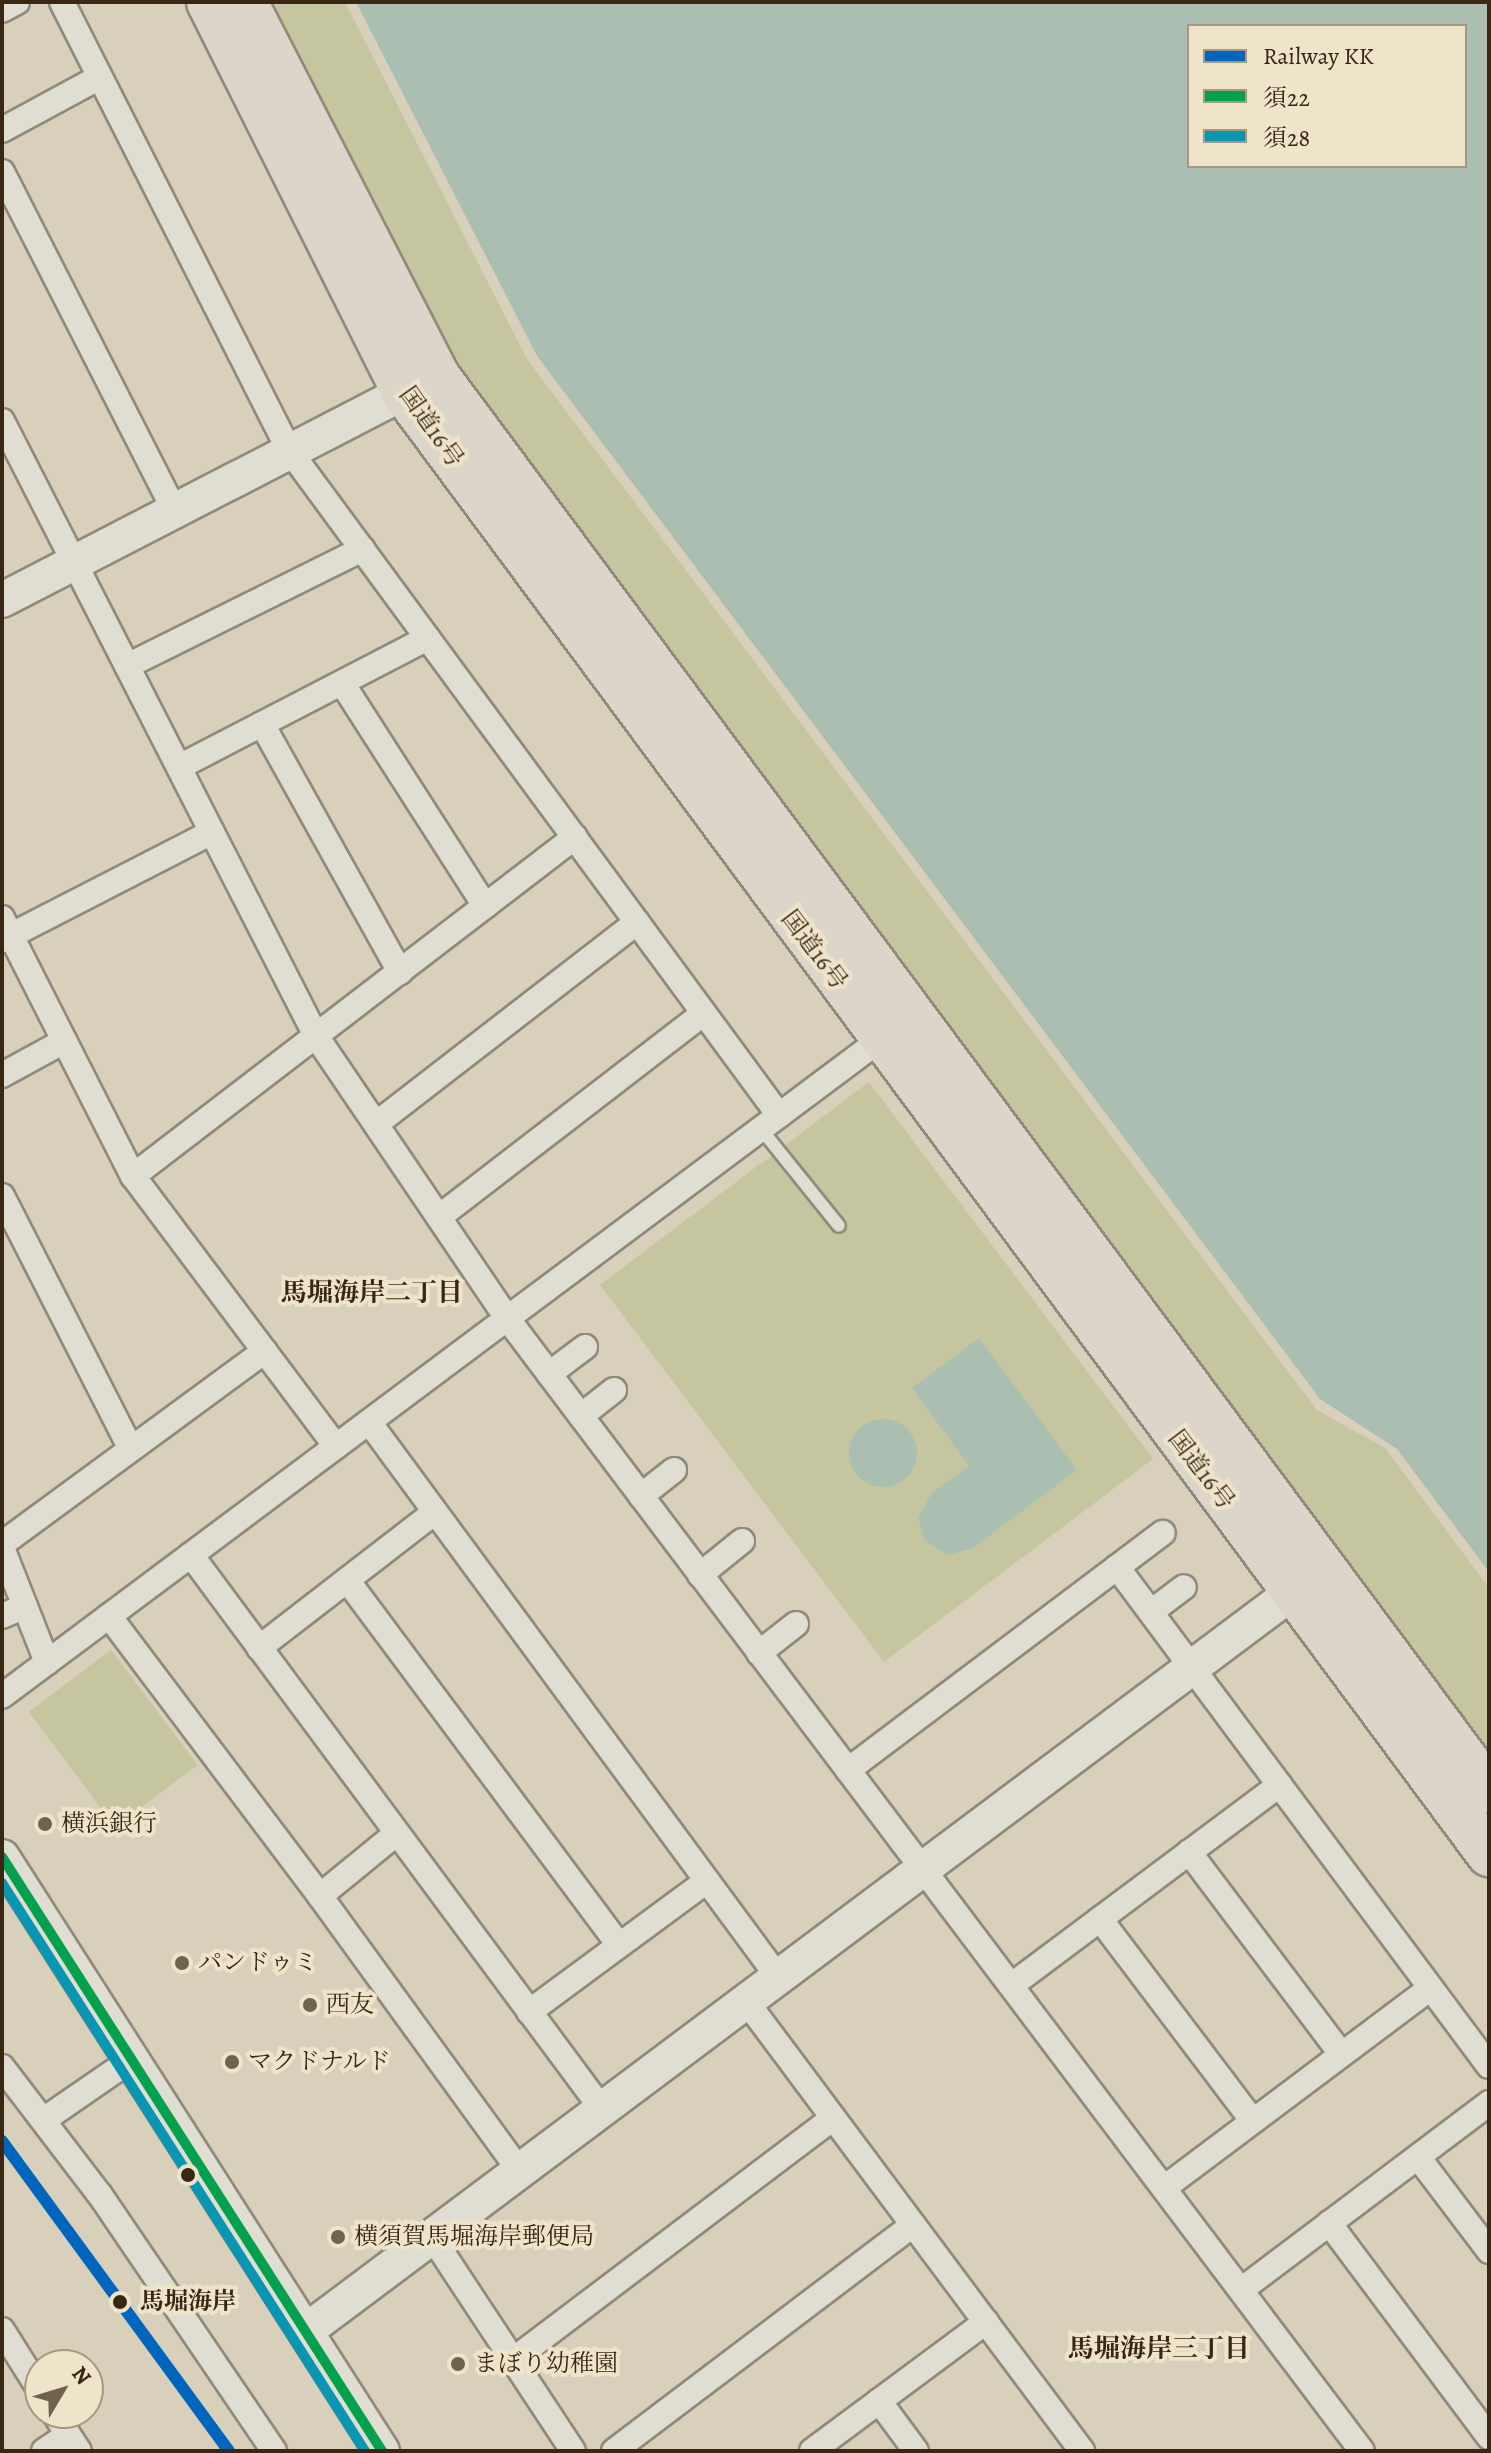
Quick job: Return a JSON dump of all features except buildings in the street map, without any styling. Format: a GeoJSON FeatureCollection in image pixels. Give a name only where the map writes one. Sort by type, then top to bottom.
{"type":"FeatureCollection","features":[{"type":"Feature","properties":{"kind":"highway","name":"国道16号"},"geometry":{"type":"LineString","coordinates":[[209,2],[421,384],[895,1028],[1308,1581],[1489,1854]]}},
{"type":"Feature","properties":{"kind":"highway","name":"国道16号"},"geometry":{"type":"LineString","coordinates":[[245,2],[421,384]]}},
{"type":"Feature","properties":{"kind":"highway","name":"国道16号"},"geometry":{"type":"LineString","coordinates":[[1308,1581],[1489,1791]]}},
{"type":"Feature","properties":{"kind":"street"},"geometry":{"type":"LineString","coordinates":[[2,10],[17,2]]}},
{"type":"Feature","properties":{"kind":"street"},"geometry":{"type":"LineString","coordinates":[[62,2],[289,450],[704,1013],[770,1122]]}},
{"type":"Feature","properties":{"kind":"street"},"geometry":{"type":"LineString","coordinates":[[2,130],[98,78]]}},
{"type":"Feature","properties":{"kind":"street"},"geometry":{"type":"LineString","coordinates":[[2,172],[174,509]]}},
{"type":"Feature","properties":{"kind":"street"},"geometry":{"type":"LineString","coordinates":[[2,600],[421,384]]}},
{"type":"Feature","properties":{"kind":"street"},"geometry":{"type":"LineString","coordinates":[[2,421],[316,1036],[507,1318],[1362,2451]]}},
{"type":"Feature","properties":{"kind":"street"},"geometry":{"type":"LineString","coordinates":[[127,666],[363,549]]}},
{"type":"Feature","properties":{"kind":"street"},"geometry":{"type":"LineString","coordinates":[[179,767],[428,638]]}},
{"type":"Feature","properties":{"kind":"street"},"geometry":{"type":"LineString","coordinates":[[342,683],[485,906]]}},
{"type":"Feature","properties":{"kind":"street"},"geometry":{"type":"LineString","coordinates":[[262,724],[400,972]]}},
{"type":"Feature","properties":{"kind":"street"},"geometry":{"type":"LineString","coordinates":[[212,832],[5,931],[133,1176],[336,1446]]}},
{"type":"Feature","properties":{"kind":"street"},"geometry":{"type":"LineString","coordinates":[[133,1176],[575,837]]}},
{"type":"Feature","properties":{"kind":"street"},"geometry":{"type":"LineString","coordinates":[[376,1124],[637,922]]}},
{"type":"Feature","properties":{"kind":"street"},"geometry":{"type":"LineString","coordinates":[[439,1217],[704,1013]]}},
{"type":"Feature","properties":{"kind":"street"},"geometry":{"type":"LineString","coordinates":[[2,1696],[895,1028]]}},
{"type":"Feature","properties":{"kind":"street"},"geometry":{"type":"LineString","coordinates":[[2,1075],[64,1041]]}},
{"type":"Feature","properties":{"kind":"street"},"geometry":{"type":"LineString","coordinates":[[2,1196],[130,1447]]}},
{"type":"Feature","properties":{"kind":"street"},"geometry":{"type":"LineString","coordinates":[[549,1374],[585,1347]]}},
{"type":"Feature","properties":{"kind":"street"},"geometry":{"type":"LineString","coordinates":[[47,1662],[2,1546],[130,1447],[265,1351]]}},
{"type":"Feature","properties":{"kind":"street"},"geometry":{"type":"LineString","coordinates":[[581,1416],[614,1390]]}},
{"type":"Feature","properties":{"kind":"street"},"geometry":{"type":"LineString","coordinates":[[369,1422],[778,1977]]}},
{"type":"Feature","properties":{"kind":"street"},"geometry":{"type":"LineString","coordinates":[[641,1496],[674,1470]]}},
{"type":"Feature","properties":{"kind":"street"},"geometry":{"type":"LineString","coordinates":[[259,1648],[435,1512]]}},
{"type":"Feature","properties":{"kind":"street"},"geometry":{"type":"LineString","coordinates":[[848,1770],[1163,1533]]}},
{"type":"Feature","properties":{"kind":"street"},"geometry":{"type":"LineString","coordinates":[[700,1575],[742,1541]]}},
{"type":"Feature","properties":{"kind":"street"},"geometry":{"type":"LineString","coordinates":[[191,1555],[602,2109]]}},
{"type":"Feature","properties":{"kind":"street"},"geometry":{"type":"LineString","coordinates":[[1117,1567],[1489,2066]]}},
{"type":"Feature","properties":{"kind":"street"},"geometry":{"type":"LineString","coordinates":[[347,1580],[619,1945]]}},
{"type":"Feature","properties":{"kind":"street"},"geometry":{"type":"LineString","coordinates":[[306,2331],[1308,1581]]}},
{"type":"Feature","properties":{"kind":"street"},"geometry":{"type":"LineString","coordinates":[[1151,1612],[1184,1587]]}},
{"type":"Feature","properties":{"kind":"street"},"geometry":{"type":"LineString","coordinates":[[2,1616],[25,1606]]}},
{"type":"Feature","properties":{"kind":"street"},"geometry":{"type":"LineString","coordinates":[[109,1616],[320,1896],[520,2171]]}},
{"type":"Feature","properties":{"kind":"street"},"geometry":{"type":"LineString","coordinates":[[759,1653],[796,1624]]}},
{"type":"Feature","properties":{"kind":"street"},"geometry":{"type":"LineString","coordinates":[[1012,1985],[1279,1785]]}},
{"type":"Feature","properties":{"kind":"street"},"geometry":{"type":"LineString","coordinates":[[320,1896],[397,1833]]}},
{"type":"Feature","properties":{"kind":"street"},"geometry":{"type":"LineString","coordinates":[[1189,1852],[1341,2054]]}},
{"type":"Feature","properties":{"kind":"street"},"geometry":{"type":"LineString","coordinates":[[2,1857],[382,2451]]}},
{"type":"Feature","properties":{"kind":"street"},"geometry":{"type":"LineString","coordinates":[[529,2012],[707,1881]]}},
{"type":"Feature","properties":{"kind":"street"},"geometry":{"type":"LineString","coordinates":[[1100,1919],[1253,2121]]}},
{"type":"Feature","properties":{"kind":"street"},"geometry":{"type":"LineString","coordinates":[[1164,2188],[1430,1988]]}},
{"type":"Feature","properties":{"kind":"street"},"geometry":{"type":"LineString","coordinates":[[746,2001],[1082,2451]]}},
{"type":"Feature","properties":{"kind":"street"},"geometry":{"type":"LineString","coordinates":[[45,2119],[132,2059]]}},
{"type":"Feature","properties":{"kind":"street"},"geometry":{"type":"LineString","coordinates":[[2,2067],[45,2119],[274,2451]]}},
{"type":"Feature","properties":{"kind":"street"},"geometry":{"type":"LineString","coordinates":[[1241,2290],[1489,2103]]}},
{"type":"Feature","properties":{"kind":"street"},"geometry":{"type":"LineString","coordinates":[[513,2360],[833,2118]]}},
{"type":"Feature","properties":{"kind":"street"},"geometry":{"type":"LineString","coordinates":[[1418,2157],[1489,2251]]}},
{"type":"Feature","properties":{"kind":"street"},"geometry":{"type":"LineString","coordinates":[[1329,2223],[1489,2437]]}},
{"type":"Feature","properties":{"kind":"street"},"geometry":{"type":"LineString","coordinates":[[614,2451],[913,2225]]}},
{"type":"Feature","properties":{"kind":"street"},"geometry":{"type":"LineString","coordinates":[[432,2237],[573,2451]]}},
{"type":"Feature","properties":{"kind":"street"},"geometry":{"type":"LineString","coordinates":[[812,2451],[986,2322]]}},
{"type":"Feature","properties":{"kind":"street"},"geometry":{"type":"LineString","coordinates":[[2,2330],[24,2365]]}},
{"type":"Feature","properties":{"kind":"street"},"geometry":{"type":"LineString","coordinates":[[879,2401],[916,2451]]}},
{"type":"Feature","properties":{"kind":"street"},"geometry":{"type":"LineString","coordinates":[[44,2451],[73,2443]]}},
{"type":"Feature","properties":{"kind":"lane"},"geometry":{"type":"LineString","coordinates":[[770,1122],[839,1226]]}},
{"type":"Feature","properties":{"kind":"green space"},"geometry":{"type":"Polygon","coordinates":[[[263,2],[345,2],[527,359],[1317,1410],[1385,1448],[1489,1588],[1489,1753],[450,368],[263,2]]]}},
{"type":"Feature","properties":{"kind":"green space"},"geometry":{"type":"Polygon","coordinates":[[[869,1082],[1153,1459],[884,1662],[600,1285],[869,1082]]]}},
{"type":"Feature","properties":{"kind":"green space"},"geometry":{"type":"Polygon","coordinates":[[[111,1650],[198,1765],[115,1827],[29,1712],[111,1650]]]}},
{"type":"Feature","properties":{"kind":"shaded area"},"geometry":{"type":"Polygon","coordinates":[[[356,2],[1489,2],[1489,1572],[1397,1449],[1320,1399],[537,356],[356,2]]]}},
{"type":"Feature","properties":{"kind":"shaded area"},"geometry":{"type":"Polygon","coordinates":[[[979,1338],[1077,1470],[973,1548],[948,1555],[925,1541],[918,1517],[932,1493],[969,1466],[912,1388],[979,1338]]]}},
{"type":"Feature","properties":{"kind":"shaded area"},"geometry":{"type":"Polygon","coordinates":[[[883,1419],[896,1421],[907,1429],[915,1440],[915,1466],[907,1477],[896,1485],[883,1487],[870,1485],[859,1477],[851,1466],[849,1453],[851,1440],[859,1429],[870,1421],[883,1419]]]}},
{"type":"Feature","properties":{"kind":"rail line","name":"KK"},"geometry":{"type":"LineString","coordinates":[[2,2141],[229,2451]]}},
{"type":"Feature","properties":{"kind":"transit line","name":"須22"},"geometry":{"type":"LineString","coordinates":[[2,1857],[382,2451]]}},
{"type":"Feature","properties":{"kind":"transit line","name":"須28"},"geometry":{"type":"LineString","coordinates":[[2,1883],[365,2451]]}},
{"type":"Feature","properties":{"kind":"place","name":"横浜銀行"},"geometry":{"type":"Point","coordinates":[45,1824]}},
{"type":"Feature","properties":{"kind":"place","name":"パンドゥミ"},"geometry":{"type":"Point","coordinates":[182,1963]}},
{"type":"Feature","properties":{"kind":"place","name":"西友"},"geometry":{"type":"Point","coordinates":[310,2005]}},
{"type":"Feature","properties":{"kind":"place","name":"マクドナルド"},"geometry":{"type":"Point","coordinates":[232,2062]}},
{"type":"Feature","properties":{"kind":"place","name":"横須賀馬堀海岸郵便局"},"geometry":{"type":"Point","coordinates":[338,2237]}},
{"type":"Feature","properties":{"kind":"place","name":"馬堀海岸"},"geometry":{"type":"Point","coordinates":[120,2302]}},
{"type":"Feature","properties":{"kind":"place","name":"まぼり幼稚園"},"geometry":{"type":"Point","coordinates":[458,2364]}},
{"type":"Feature","properties":{"kind":"district","name":"馬堀海岸二丁目"},"geometry":{"type":"Point","coordinates":[372,1293]}},
{"type":"Feature","properties":{"kind":"district","name":"馬堀海岸三丁目"},"geometry":{"type":"Point","coordinates":[1159,2349]}}]}
